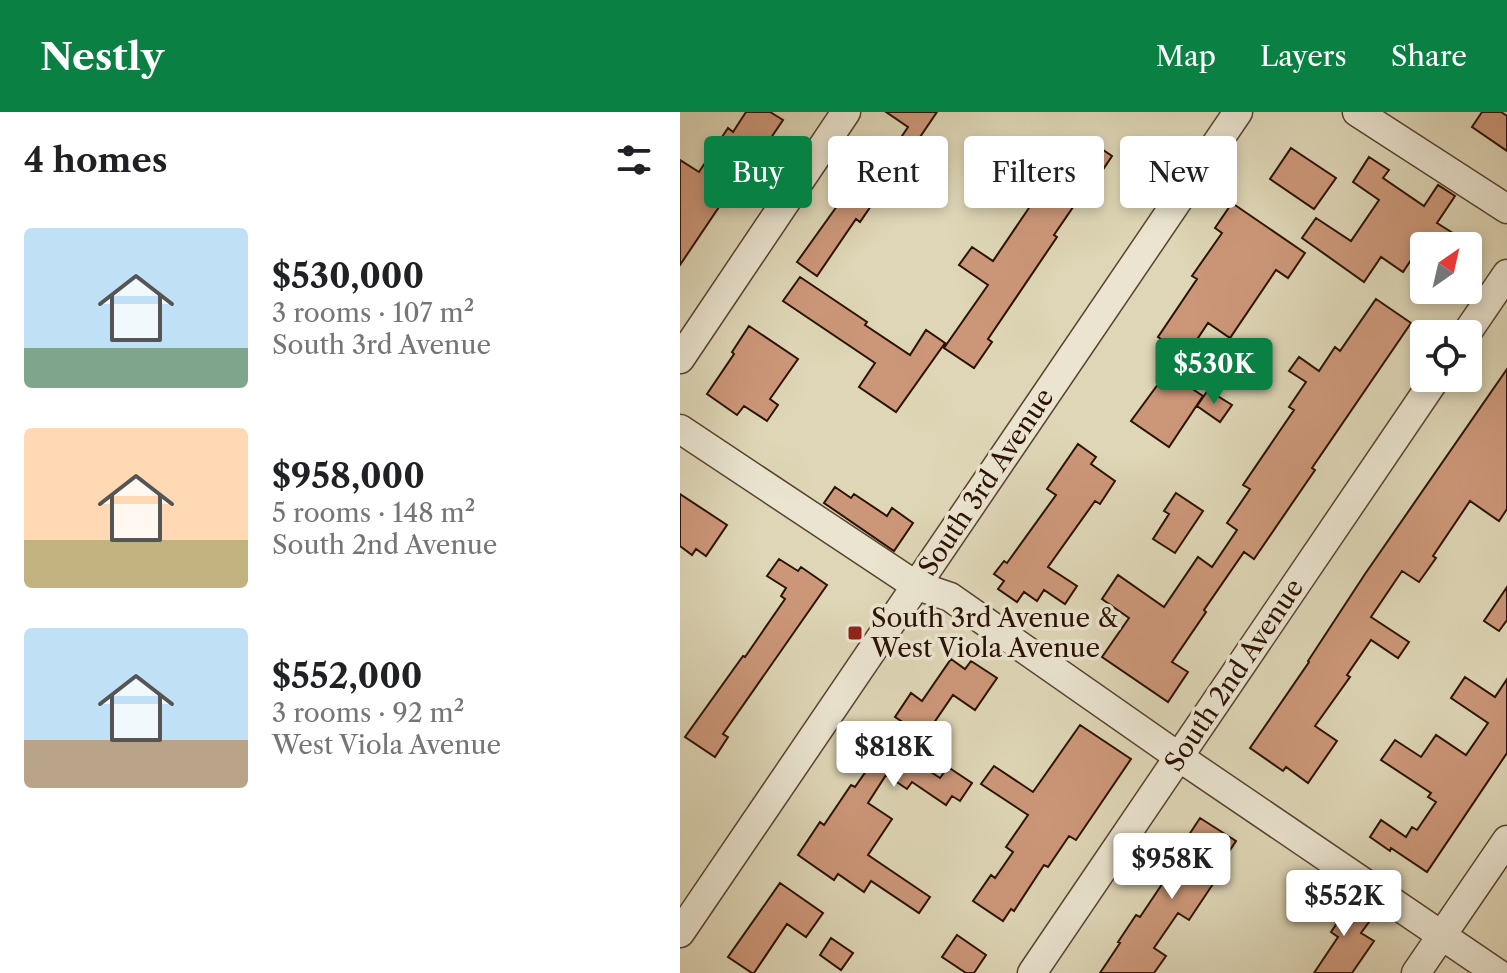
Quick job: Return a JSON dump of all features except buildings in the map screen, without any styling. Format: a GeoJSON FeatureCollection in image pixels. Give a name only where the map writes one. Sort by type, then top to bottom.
{"type":"FeatureCollection","features":[{"type":"Feature","properties":{"kind":"street"},"geometry":{"type":"LineString","coordinates":[[680,359],[846,112]]}},
{"type":"Feature","properties":{"kind":"street","name":"South 3rd Avenue"},"geometry":{"type":"LineString","coordinates":[[680,933],[1238,112]]}},
{"type":"Feature","properties":{"kind":"street"},"geometry":{"type":"LineString","coordinates":[[1357,112],[1507,209]]}},
{"type":"Feature","properties":{"kind":"street"},"geometry":{"type":"LineString","coordinates":[[1476,320],[1507,274]]}},
{"type":"Feature","properties":{"kind":"street","name":"South 2nd Avenue"},"geometry":{"type":"LineString","coordinates":[[1032,973],[1427,392]]}},
{"type":"Feature","properties":{"kind":"street"},"geometry":{"type":"LineString","coordinates":[[680,429],[915,585],[950,597],[1497,973]]}},
{"type":"Feature","properties":{"kind":"street"},"geometry":{"type":"LineString","coordinates":[[1416,973],[1507,840]]}},
{"type":"Feature","properties":{"kind":"place","name":"South 3rd Avenue & West Viola Avenue"},"geometry":{"type":"Point","coordinates":[855,633]}}]}
